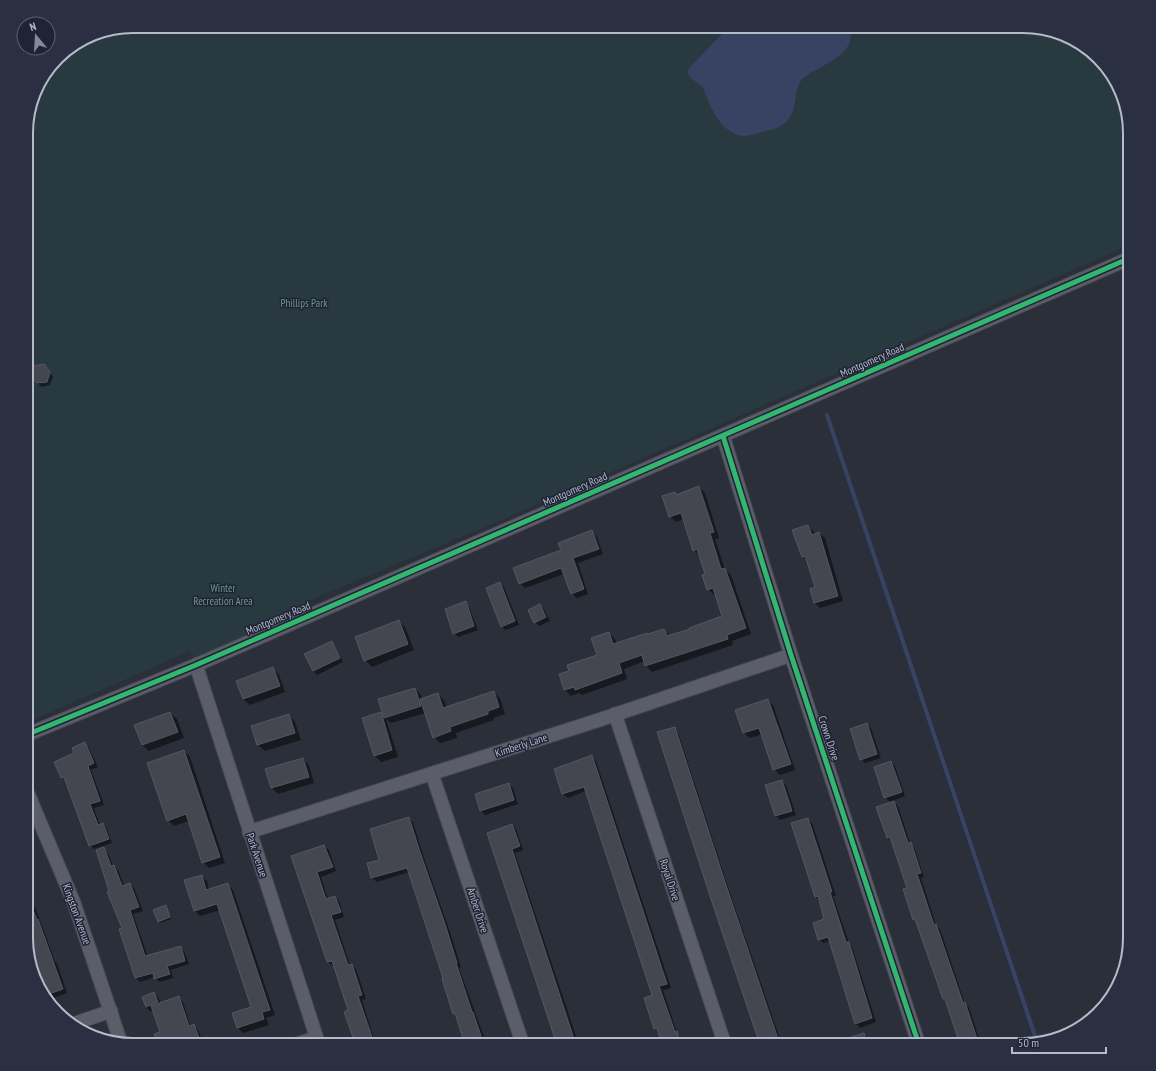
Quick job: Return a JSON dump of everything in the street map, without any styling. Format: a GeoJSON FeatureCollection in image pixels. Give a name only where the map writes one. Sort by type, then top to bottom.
{"type":"FeatureCollection","features":[{"type":"Feature","properties":{"kind":"street","name":"Montgomery Road"},"geometry":{"type":"LineString","coordinates":[[33,732],[196,665],[1123,261]]}},
{"type":"Feature","properties":{"kind":"street","name":"Crown Drive"},"geometry":{"type":"LineString","coordinates":[[723,436],[791,655],[917,1038]]}},
{"type":"Feature","properties":{"kind":"street","name":"Kimberly Lane"},"geometry":{"type":"LineString","coordinates":[[249,832],[616,714],[791,655]]}},
{"type":"Feature","properties":{"kind":"street","name":"Park Avenue"},"geometry":{"type":"LineString","coordinates":[[196,665],[317,1038]]}},
{"type":"Feature","properties":{"kind":"street","name":"Royal Drive"},"geometry":{"type":"LineString","coordinates":[[616,714],[723,1038]]}},
{"type":"Feature","properties":{"kind":"street","name":"Amber Drive"},"geometry":{"type":"LineString","coordinates":[[432,774],[521,1038]]}},
{"type":"Feature","properties":{"kind":"street","name":"Kingston Avenue"},"geometry":{"type":"LineString","coordinates":[[33,806],[74,903],[119,1037]]}},
{"type":"Feature","properties":{"kind":"street"},"geometry":{"type":"LineString","coordinates":[[79,1022],[111,1011]]}},
{"type":"Feature","properties":{"kind":"green space","name":"Phillips Park"},"geometry":{"type":"Polygon","coordinates":[[[134,33],[1029,33],[1049,36],[1067,43],[1078,50],[1094,62],[1113,89],[1120,107],[1123,127],[1123,248],[490,525],[294,607],[298,615],[196,665],[190,651],[33,720],[33,127],[36,107],[43,89],[62,62],[83,46],[107,36],[134,33]]]}},
{"type":"Feature","properties":{"kind":"water"},"geometry":{"type":"Polygon","coordinates":[[[723,33],[849,33],[850,35],[850,43],[845,50],[830,62],[806,76],[799,84],[794,107],[788,120],[776,128],[752,135],[744,136],[736,134],[729,131],[723,125],[713,111],[703,88],[688,75],[687,72],[689,68],[723,33]]]}},
{"type":"Feature","properties":{"kind":"building"},"geometry":{"type":"Polygon","coordinates":[[[44,364],[50,372],[47,382],[37,383],[33,379],[33,366],[44,364]]]}},
{"type":"Feature","properties":{"kind":"building"},"geometry":{"type":"Polygon","coordinates":[[[699,486],[714,532],[710,533],[721,569],[725,568],[746,628],[727,635],[728,639],[645,666],[642,655],[619,663],[622,673],[575,690],[574,687],[564,690],[559,674],[569,671],[567,665],[597,655],[591,638],[609,632],[613,644],[664,629],[667,636],[690,629],[689,628],[722,616],[713,588],[707,590],[702,575],[705,574],[697,549],[693,551],[681,513],[669,517],[662,496],[675,492],[676,495],[699,486]]]}},
{"type":"Feature","properties":{"kind":"building"},"geometry":{"type":"Polygon","coordinates":[[[808,525],[812,535],[819,532],[838,596],[814,603],[810,589],[815,587],[805,556],[802,557],[792,530],[808,525]]]}},
{"type":"Feature","properties":{"kind":"building"},"geometry":{"type":"Polygon","coordinates":[[[592,530],[599,549],[573,558],[584,589],[571,594],[561,568],[519,584],[513,568],[561,550],[558,543],[592,530]]]}},
{"type":"Feature","properties":{"kind":"building"},"geometry":{"type":"Polygon","coordinates":[[[500,582],[515,621],[501,627],[486,588],[500,582]]]}},
{"type":"Feature","properties":{"kind":"building"},"geometry":{"type":"Polygon","coordinates":[[[466,601],[474,626],[453,634],[445,609],[466,601]]]}},
{"type":"Feature","properties":{"kind":"building"},"geometry":{"type":"Polygon","coordinates":[[[540,604],[546,617],[534,623],[528,610],[540,604]]]}},
{"type":"Feature","properties":{"kind":"building"},"geometry":{"type":"Polygon","coordinates":[[[399,620],[408,644],[364,661],[355,637],[399,620]]]}},
{"type":"Feature","properties":{"kind":"building"},"geometry":{"type":"Polygon","coordinates":[[[332,641],[340,658],[313,671],[304,654],[332,641]]]}},
{"type":"Feature","properties":{"kind":"building"},"geometry":{"type":"Polygon","coordinates":[[[273,667],[280,686],[243,699],[236,681],[273,667]]]}},
{"type":"Feature","properties":{"kind":"building"},"geometry":{"type":"Polygon","coordinates":[[[415,688],[421,706],[384,718],[378,699],[415,688]]]}},
{"type":"Feature","properties":{"kind":"building"},"geometry":{"type":"Polygon","coordinates":[[[494,691],[499,707],[488,711],[488,714],[450,727],[451,731],[433,738],[420,699],[438,693],[443,708],[494,691]]]}},
{"type":"Feature","properties":{"kind":"building"},"geometry":{"type":"Polygon","coordinates":[[[768,699],[791,764],[773,770],[759,728],[743,733],[735,710],[768,699]]]}},
{"type":"Feature","properties":{"kind":"building"},"geometry":{"type":"Polygon","coordinates":[[[170,712],[178,732],[142,745],[134,725],[170,712]]]}},
{"type":"Feature","properties":{"kind":"building"},"geometry":{"type":"Polygon","coordinates":[[[381,712],[392,750],[374,756],[362,718],[381,712]]]}},
{"type":"Feature","properties":{"kind":"building"},"geometry":{"type":"Polygon","coordinates":[[[289,714],[295,733],[257,745],[251,726],[289,714]]]}},
{"type":"Feature","properties":{"kind":"building"},"geometry":{"type":"Polygon","coordinates":[[[867,723],[877,754],[860,760],[850,729],[867,723]]]}},
{"type":"Feature","properties":{"kind":"building"},"geometry":{"type":"Polygon","coordinates":[[[675,727],[778,1038],[758,1038],[657,732],[675,727]]]}},
{"type":"Feature","properties":{"kind":"building"},"geometry":{"type":"Polygon","coordinates":[[[85,742],[94,763],[88,766],[100,801],[90,804],[98,825],[103,823],[109,839],[89,846],[64,777],[61,778],[54,762],[74,753],[72,748],[85,742]]]}},
{"type":"Feature","properties":{"kind":"building"},"geometry":{"type":"Polygon","coordinates":[[[184,750],[220,857],[202,863],[186,814],[167,821],[147,763],[184,750]]]}},
{"type":"Feature","properties":{"kind":"building"},"geometry":{"type":"Polygon","coordinates":[[[592,755],[667,984],[659,986],[675,1032],[677,1031],[679,1038],[660,1038],[657,1028],[654,1029],[644,998],[652,995],[584,787],[562,794],[554,769],[592,755]]]}},
{"type":"Feature","properties":{"kind":"building"},"geometry":{"type":"Polygon","coordinates":[[[303,758],[309,777],[271,788],[265,769],[303,758]]]}},
{"type":"Feature","properties":{"kind":"building"},"geometry":{"type":"Polygon","coordinates":[[[891,761],[902,792],[884,798],[874,767],[891,761]]]}},
{"type":"Feature","properties":{"kind":"building"},"geometry":{"type":"Polygon","coordinates":[[[782,780],[792,811],[775,816],[765,785],[782,780]]]}},
{"type":"Feature","properties":{"kind":"building"},"geometry":{"type":"Polygon","coordinates":[[[509,783],[514,800],[480,811],[475,794],[509,783]]]}},
{"type":"Feature","properties":{"kind":"building"},"geometry":{"type":"Polygon","coordinates":[[[894,801],[908,843],[911,842],[921,873],[917,874],[934,925],[936,924],[977,1038],[958,1038],[945,999],[943,999],[915,919],[913,920],[903,889],[907,888],[890,837],[887,838],[876,807],[894,801]]]}},
{"type":"Feature","properties":{"kind":"building"},"geometry":{"type":"Polygon","coordinates":[[[409,817],[482,1038],[463,1038],[455,1013],[453,1014],[442,979],[443,978],[407,868],[371,878],[367,863],[379,860],[370,829],[409,817]]]}},
{"type":"Feature","properties":{"kind":"building"},"geometry":{"type":"Polygon","coordinates":[[[808,818],[832,892],[830,892],[846,942],[849,942],[872,1018],[855,1024],[828,937],[818,940],[813,923],[824,919],[818,896],[815,897],[791,823],[808,818]]]}},
{"type":"Feature","properties":{"kind":"building"},"geometry":{"type":"Polygon","coordinates":[[[512,824],[520,846],[512,849],[574,1038],[555,1038],[487,833],[512,824]]]}},
{"type":"Feature","properties":{"kind":"building"},"geometry":{"type":"Polygon","coordinates":[[[324,845],[333,867],[317,872],[326,899],[335,896],[341,912],[331,915],[348,965],[352,964],[362,995],[358,996],[372,1037],[353,1038],[344,1012],[348,1010],[332,961],[327,962],[291,856],[324,845]]]}},
{"type":"Feature","properties":{"kind":"building"},"geometry":{"type":"Polygon","coordinates":[[[104,847],[111,866],[114,865],[122,886],[130,883],[139,907],[130,910],[145,956],[181,946],[185,961],[167,966],[170,974],[154,979],[153,973],[135,978],[119,929],[122,928],[107,892],[109,891],[96,850],[104,847]]]}},
{"type":"Feature","properties":{"kind":"building"},"geometry":{"type":"Polygon","coordinates":[[[202,875],[206,890],[228,883],[270,1010],[262,1012],[264,1019],[237,1028],[232,1013],[251,1007],[217,904],[194,911],[184,880],[202,875]]]}},
{"type":"Feature","properties":{"kind":"building"},"geometry":{"type":"Polygon","coordinates":[[[166,905],[170,917],[158,922],[153,910],[166,905]]]}},
{"type":"Feature","properties":{"kind":"building"},"geometry":{"type":"Polygon","coordinates":[[[33,910],[37,920],[38,919],[63,989],[50,993],[43,982],[36,964],[33,944],[33,910]]]}},
{"type":"Feature","properties":{"kind":"building"},"geometry":{"type":"Polygon","coordinates":[[[154,992],[158,1002],[146,1007],[142,997],[154,992]]]}},
{"type":"Feature","properties":{"kind":"building"},"geometry":{"type":"Polygon","coordinates":[[[179,996],[189,1026],[194,1024],[199,1038],[155,1038],[154,1034],[160,1032],[151,1006],[179,996]]]}},
{"type":"Feature","properties":{"kind":"building"},"geometry":{"type":"Polygon","coordinates":[[[864,1033],[866,1038],[848,1038],[864,1033]]]}},
{"type":"Feature","properties":{"kind":"waterway"},"geometry":{"type":"LineString","coordinates":[[827,415],[1035,1037]]}},
{"type":"Feature","properties":{"kind":"cycle path"},"geometry":{"type":"LineString","coordinates":[[33,732],[196,665],[1123,261]]}},
{"type":"Feature","properties":{"kind":"cycle path"},"geometry":{"type":"LineString","coordinates":[[723,436],[791,655],[917,1038]]}},
{"type":"Feature","properties":{"kind":"park label","name":"Winter Recreation Area"},"geometry":{"type":"Point","coordinates":[223,594]}}]}
